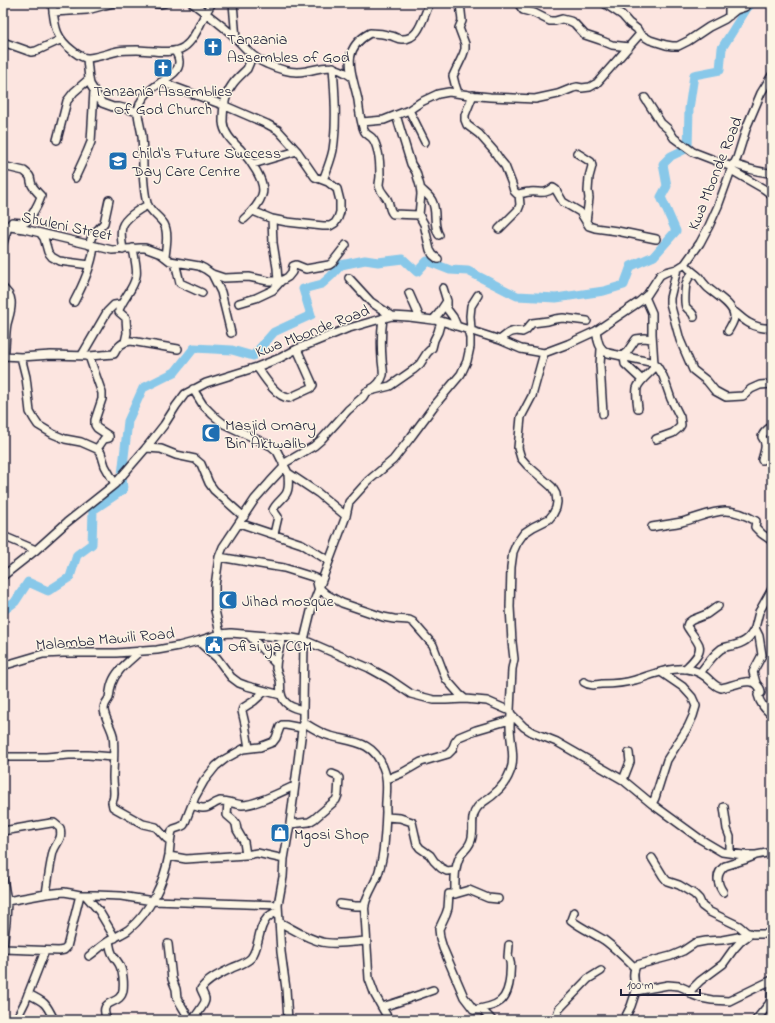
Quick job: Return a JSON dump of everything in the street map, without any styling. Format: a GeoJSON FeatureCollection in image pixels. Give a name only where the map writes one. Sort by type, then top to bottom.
{"type":"FeatureCollection","features":[{"type":"Feature","properties":{"kind":"street"},"geometry":{"type":"LineString","coordinates":[[52,3],[57,32],[60,40],[78,55],[87,58],[120,50],[175,51],[184,47],[192,39],[211,4]]}},
{"type":"Feature","properties":{"kind":"street"},"geometry":{"type":"LineString","coordinates":[[53,12],[87,10],[113,3]]}},
{"type":"Feature","properties":{"kind":"street"},"geometry":{"type":"LineString","coordinates":[[150,3],[164,3]]}},
{"type":"Feature","properties":{"kind":"street"},"geometry":{"type":"LineString","coordinates":[[192,3],[229,31],[252,55],[266,64],[295,72],[308,71],[326,66],[333,67],[352,77]]}},
{"type":"Feature","properties":{"kind":"street"},"geometry":{"type":"LineString","coordinates":[[233,3],[236,39]]}},
{"type":"Feature","properties":{"kind":"street"},"geometry":{"type":"LineString","coordinates":[[418,214],[394,214],[391,212],[387,198],[381,193],[379,186],[380,177],[378,152],[372,138],[365,133],[350,65],[352,51],[358,41],[370,32],[390,35],[400,39],[406,39],[415,34],[430,3]]}},
{"type":"Feature","properties":{"kind":"street"},"geometry":{"type":"LineString","coordinates":[[458,93],[454,84],[453,76],[465,50],[465,44],[459,28],[462,21],[460,3]]}},
{"type":"Feature","properties":{"kind":"street"},"geometry":{"type":"LineString","coordinates":[[518,3],[523,10],[534,13],[550,21],[554,22],[562,19],[574,22],[585,35],[612,45],[629,47]]}},
{"type":"Feature","properties":{"kind":"street"},"geometry":{"type":"LineString","coordinates":[[604,3],[622,15],[637,29],[640,34],[650,40],[672,46],[678,46],[688,41],[709,27],[725,19],[736,10],[745,7]]}},
{"type":"Feature","properties":{"kind":"street"},"geometry":{"type":"LineString","coordinates":[[727,4],[729,16]]}},
{"type":"Feature","properties":{"kind":"street"},"geometry":{"type":"LineString","coordinates":[[362,122],[384,120],[396,116],[438,94],[449,92],[535,99],[558,94],[577,87],[590,87],[597,83],[640,34]]}},
{"type":"Feature","properties":{"kind":"street"},"geometry":{"type":"LineString","coordinates":[[3,42],[30,52],[36,51],[60,40]]}},
{"type":"Feature","properties":{"kind":"street"},"geometry":{"type":"LineString","coordinates":[[175,51],[179,61],[177,71],[145,95],[138,112],[142,135],[144,190],[148,205],[152,212],[164,224],[166,229],[167,237],[165,257],[170,261],[199,266],[212,274],[224,278],[249,277],[280,281]]}},
{"type":"Feature","properties":{"kind":"street"},"geometry":{"type":"LineString","coordinates":[[244,219],[253,211],[264,190],[252,164],[243,152],[230,140],[223,125],[226,95],[238,77],[247,68],[252,55]]}},
{"type":"Feature","properties":{"kind":"street"},"geometry":{"type":"LineString","coordinates":[[87,58],[90,84],[102,103],[112,107],[119,107],[138,112]]}},
{"type":"Feature","properties":{"kind":"street"},"geometry":{"type":"LineString","coordinates":[[323,180],[332,152],[334,140],[335,85],[333,67]]}},
{"type":"Feature","properties":{"kind":"street","name":"Kwa Mbonde Road"},"geometry":{"type":"LineString","coordinates":[[3,576],[115,484],[164,425],[185,394],[206,382],[257,367],[346,329],[392,316],[437,320],[500,340],[521,349],[544,353],[596,331],[647,295],[660,275],[686,264],[709,226],[761,93],[772,74]]}},
{"type":"Feature","properties":{"kind":"street"},"geometry":{"type":"LineString","coordinates":[[57,140],[67,101],[74,92],[89,79]]}},
{"type":"Feature","properties":{"kind":"street"},"geometry":{"type":"LineString","coordinates":[[161,82],[224,105],[278,130],[297,151],[315,177],[337,189],[341,205],[338,218],[335,223],[330,226],[287,222],[272,219],[253,211]]}},
{"type":"Feature","properties":{"kind":"street"},"geometry":{"type":"LineString","coordinates":[[75,178],[91,142],[94,90]]}},
{"type":"Feature","properties":{"kind":"street"},"geometry":{"type":"LineString","coordinates":[[473,95],[465,115],[465,120],[467,124],[479,134],[494,151],[505,166],[514,191],[517,194],[544,192],[550,191],[553,188],[556,190],[563,202],[580,212],[588,226],[656,238]]}},
{"type":"Feature","properties":{"kind":"street"},"geometry":{"type":"LineString","coordinates":[[645,98],[661,123],[668,129],[674,138],[693,152],[732,167],[772,173]]}},
{"type":"Feature","properties":{"kind":"street"},"geometry":{"type":"LineString","coordinates":[[409,110],[425,142]]}},
{"type":"Feature","properties":{"kind":"street"},"geometry":{"type":"LineString","coordinates":[[396,116],[421,190],[421,200],[418,214],[424,224],[430,250],[438,259]]}},
{"type":"Feature","properties":{"kind":"street"},"geometry":{"type":"LineString","coordinates":[[252,164],[297,151]]}},
{"type":"Feature","properties":{"kind":"street"},"geometry":{"type":"LineString","coordinates":[[577,153],[591,162],[592,166],[589,177],[589,198],[586,222]]}},
{"type":"Feature","properties":{"kind":"street"},"geometry":{"type":"LineString","coordinates":[[3,166],[27,173],[31,178],[32,186],[41,196],[38,205],[26,222],[12,222],[6,227],[3,243]]}},
{"type":"Feature","properties":{"kind":"street"},"geometry":{"type":"LineString","coordinates":[[732,167],[772,195]]}},
{"type":"Feature","properties":{"kind":"street"},"geometry":{"type":"LineString","coordinates":[[421,190],[433,201],[435,227],[439,235]]}},
{"type":"Feature","properties":{"kind":"street"},"geometry":{"type":"LineString","coordinates":[[499,229],[518,210],[520,205],[519,194]]}},
{"type":"Feature","properties":{"kind":"street"},"geometry":{"type":"LineString","coordinates":[[74,302],[84,284],[90,265],[93,253],[92,236],[104,223],[109,200]]}},
{"type":"Feature","properties":{"kind":"street"},"geometry":{"type":"LineString","coordinates":[[123,250],[123,224],[138,210],[148,205]]}},
{"type":"Feature","properties":{"kind":"street"},"geometry":{"type":"LineString","coordinates":[[272,219],[273,243],[280,281]]}},
{"type":"Feature","properties":{"kind":"street","name":"Shuleni Street"},"geometry":{"type":"LineString","coordinates":[[6,227],[24,229],[112,250],[133,248],[149,249],[165,257]]}},
{"type":"Feature","properties":{"kind":"street"},"geometry":{"type":"LineString","coordinates":[[41,234],[44,238],[48,252],[52,257],[60,261],[90,265]]}},
{"type":"Feature","properties":{"kind":"street"},"geometry":{"type":"LineString","coordinates":[[239,302],[256,298],[273,290],[280,281],[288,277],[292,272],[293,266],[296,265],[306,269],[329,265],[346,245]]}},
{"type":"Feature","properties":{"kind":"street"},"geometry":{"type":"LineString","coordinates":[[126,342],[126,318],[119,312],[119,310],[121,304],[130,292],[136,278],[133,248]]}},
{"type":"Feature","properties":{"kind":"street"},"geometry":{"type":"LineString","coordinates":[[175,262],[180,283],[202,293]]}},
{"type":"Feature","properties":{"kind":"street"},"geometry":{"type":"LineString","coordinates":[[686,264],[706,287],[721,298],[733,311],[748,323],[764,328],[772,328]]}},
{"type":"Feature","properties":{"kind":"street"},"geometry":{"type":"LineString","coordinates":[[677,269],[670,303],[680,340],[693,370],[707,381],[715,391],[726,397],[742,396],[751,389],[760,385],[772,384]]}},
{"type":"Feature","properties":{"kind":"street"},"geometry":{"type":"LineString","coordinates":[[693,273],[687,279],[685,303],[686,307],[694,317]]}},
{"type":"Feature","properties":{"kind":"street"},"geometry":{"type":"LineString","coordinates":[[212,274],[221,292],[231,333]]}},
{"type":"Feature","properties":{"kind":"street"},"geometry":{"type":"LineString","coordinates":[[349,278],[371,302],[392,316]]}},
{"type":"Feature","properties":{"kind":"street"},"geometry":{"type":"LineString","coordinates":[[3,288],[9,294],[11,300],[10,314],[5,325],[4,356],[21,357],[114,354],[121,344],[131,341],[178,349]]}},
{"type":"Feature","properties":{"kind":"street"},"geometry":{"type":"LineString","coordinates":[[443,288],[448,311],[453,317],[457,326]]}},
{"type":"Feature","properties":{"kind":"street"},"geometry":{"type":"LineString","coordinates":[[409,292],[420,318]]}},
{"type":"Feature","properties":{"kind":"street"},"geometry":{"type":"LineString","coordinates":[[288,1020],[278,908],[302,725],[304,640],[312,607],[318,587],[346,516],[349,502],[368,481],[393,460],[412,438],[434,406],[461,374],[467,361],[470,346],[469,330],[471,306],[478,295]]}},
{"type":"Feature","properties":{"kind":"street"},"geometry":{"type":"LineString","coordinates":[[638,408],[638,387],[655,365],[652,339],[652,313],[644,297]]}},
{"type":"Feature","properties":{"kind":"street"},"geometry":{"type":"LineString","coordinates":[[369,390],[390,386],[420,364],[426,353],[432,348],[438,332],[437,320],[439,313],[446,301]]}},
{"type":"Feature","properties":{"kind":"street"},"geometry":{"type":"LineString","coordinates":[[97,449],[104,439],[109,438],[95,425],[95,420],[102,399],[102,393],[86,355],[107,312],[114,305],[121,304]]}},
{"type":"Feature","properties":{"kind":"street"},"geometry":{"type":"LineString","coordinates":[[728,331],[735,315],[733,311]]}},
{"type":"Feature","properties":{"kind":"street"},"geometry":{"type":"LineString","coordinates":[[220,634],[215,610],[215,586],[219,557],[223,547],[255,499],[270,482],[285,468],[322,440],[366,392],[377,386],[384,373],[381,329],[383,318]]}},
{"type":"Feature","properties":{"kind":"street"},"geometry":{"type":"LineString","coordinates":[[500,340],[509,333],[516,331],[522,332],[526,330],[532,323],[563,318],[587,321]]}},
{"type":"Feature","properties":{"kind":"street"},"geometry":{"type":"LineString","coordinates":[[596,331],[601,349],[600,373],[603,414]]}},
{"type":"Feature","properties":{"kind":"street"},"geometry":{"type":"LineString","coordinates":[[623,356],[636,339],[652,339]]}},
{"type":"Feature","properties":{"kind":"street"},"geometry":{"type":"LineString","coordinates":[[257,367],[274,390],[282,396],[289,398],[311,388],[313,385],[297,349]]}},
{"type":"Feature","properties":{"kind":"street"},"geometry":{"type":"LineString","coordinates":[[601,349],[608,353],[650,362],[655,365],[663,376],[681,421],[677,431],[656,439]]}},
{"type":"Feature","properties":{"kind":"street"},"geometry":{"type":"LineString","coordinates":[[455,894],[455,870],[460,856],[469,846],[472,837],[472,817],[478,806],[494,794],[506,779],[512,764],[513,754],[510,715],[512,669],[514,658],[510,606],[513,552],[517,542],[524,533],[553,514],[557,502],[556,494],[552,487],[527,466],[521,458],[518,448],[521,417],[532,396],[544,353]]}},
{"type":"Feature","properties":{"kind":"street"},"geometry":{"type":"LineString","coordinates":[[623,356],[625,364],[642,380]]}},
{"type":"Feature","properties":{"kind":"street"},"geometry":{"type":"LineString","coordinates":[[21,357],[26,377],[30,412],[38,425],[52,434],[65,439],[81,442],[97,449],[101,453],[105,466],[115,484]]}},
{"type":"Feature","properties":{"kind":"street"},"geometry":{"type":"LineString","coordinates":[[193,389],[203,405],[224,424],[271,446],[277,452],[285,468],[288,490],[273,510],[278,517],[274,534]]}},
{"type":"Feature","properties":{"kind":"street"},"geometry":{"type":"LineString","coordinates":[[762,460],[766,441],[762,437],[764,433],[772,426]]}},
{"type":"Feature","properties":{"kind":"street"},"geometry":{"type":"LineString","coordinates":[[146,448],[161,449],[195,460],[201,464],[209,483],[214,490],[244,517]]}},
{"type":"Feature","properties":{"kind":"street"},"geometry":{"type":"LineString","coordinates":[[285,468],[346,516]]}},
{"type":"Feature","properties":{"kind":"street"},"geometry":{"type":"LineString","coordinates":[[652,527],[680,522],[722,510],[745,515],[756,521],[754,527],[772,541]]}},
{"type":"Feature","properties":{"kind":"street"},"geometry":{"type":"LineString","coordinates":[[239,523],[302,544],[329,561]]}},
{"type":"Feature","properties":{"kind":"street"},"geometry":{"type":"LineString","coordinates":[[3,536],[36,550]]}},
{"type":"Feature","properties":{"kind":"street"},"geometry":{"type":"LineString","coordinates":[[219,557],[284,568],[316,578],[318,587],[326,594],[342,603],[394,620],[409,620],[413,622],[433,645],[446,678],[455,690],[465,699]]}},
{"type":"Feature","properties":{"kind":"street"},"geometry":{"type":"LineString","coordinates":[[700,673],[720,650],[725,647],[741,643],[751,636],[755,628],[759,612],[772,589]]}},
{"type":"Feature","properties":{"kind":"street"},"geometry":{"type":"LineString","coordinates":[[686,669],[696,658],[699,649],[699,645],[687,626],[688,623],[707,614],[718,606]]}},
{"type":"Feature","properties":{"kind":"street"},"geometry":{"type":"LineString","coordinates":[[755,628],[759,636],[762,655],[753,672],[756,683],[762,693],[758,695],[759,700],[763,707],[772,715]]}},
{"type":"Feature","properties":{"kind":"street","name":"Malamba Mawili Road"},"geometry":{"type":"LineString","coordinates":[[3,664],[9,664],[43,654],[70,652],[116,653],[171,647],[220,634],[304,640],[378,673],[411,694],[434,700],[465,699],[487,701],[510,715]]}},
{"type":"Feature","properties":{"kind":"street"},"geometry":{"type":"LineString","coordinates":[[249,635],[276,664]]}},
{"type":"Feature","properties":{"kind":"street"},"geometry":{"type":"LineString","coordinates":[[282,638],[276,664],[276,669],[280,680],[281,695],[289,706],[303,710]]}},
{"type":"Feature","properties":{"kind":"street"},"geometry":{"type":"LineString","coordinates":[[198,641],[213,653],[231,677],[239,683],[281,695]]}},
{"type":"Feature","properties":{"kind":"street"},"geometry":{"type":"LineString","coordinates":[[140,651],[125,664],[114,679],[104,708],[113,736],[114,799],[112,802],[114,807],[143,824],[156,827],[162,835],[170,841]]}},
{"type":"Feature","properties":{"kind":"street"},"geometry":{"type":"LineString","coordinates":[[584,682],[591,685],[615,684],[673,669],[686,669],[700,673],[713,684],[721,688],[738,683],[756,683]]}},
{"type":"Feature","properties":{"kind":"street"},"geometry":{"type":"LineString","coordinates":[[652,804],[667,760],[688,727],[696,706],[692,697],[683,687],[661,672]]}},
{"type":"Feature","properties":{"kind":"street"},"geometry":{"type":"LineString","coordinates":[[249,748],[242,711],[265,691]]}},
{"type":"Feature","properties":{"kind":"street"},"geometry":{"type":"LineString","coordinates":[[387,779],[422,762],[448,754],[459,737],[510,715]]}},
{"type":"Feature","properties":{"kind":"street"},"geometry":{"type":"LineString","coordinates":[[510,715],[532,732],[557,742],[623,780],[652,804],[700,839],[722,852],[756,855]]}},
{"type":"Feature","properties":{"kind":"street"},"geometry":{"type":"LineString","coordinates":[[89,956],[112,939],[129,929],[153,901],[163,877],[172,831],[184,825],[204,781],[216,766],[243,749],[260,747],[273,742],[282,725],[302,725],[329,736],[356,742],[371,749],[380,758],[387,779],[386,817],[382,861],[365,906],[369,979],[374,995],[389,1020]]}},
{"type":"Feature","properties":{"kind":"street"},"geometry":{"type":"LineString","coordinates":[[623,780],[630,762],[629,753]]}},
{"type":"Feature","properties":{"kind":"street"},"geometry":{"type":"LineString","coordinates":[[3,757],[88,755],[113,757]]}},
{"type":"Feature","properties":{"kind":"street"},"geometry":{"type":"LineString","coordinates":[[290,824],[314,820],[336,800],[338,795],[339,778],[332,774]]}},
{"type":"Feature","properties":{"kind":"street"},"geometry":{"type":"LineString","coordinates":[[192,805],[200,809],[204,809],[209,808],[217,802],[228,802],[241,805],[249,804],[294,786]]}},
{"type":"Feature","properties":{"kind":"street"},"geometry":{"type":"LineString","coordinates":[[228,802],[227,815],[236,824],[237,830],[244,842],[246,855]]}},
{"type":"Feature","properties":{"kind":"street"},"geometry":{"type":"LineString","coordinates":[[724,807],[730,837],[730,853]]}},
{"type":"Feature","properties":{"kind":"street"},"geometry":{"type":"LineString","coordinates":[[386,817],[400,818],[412,822],[417,844],[420,848],[430,855],[442,868],[447,871],[455,870]]}},
{"type":"Feature","properties":{"kind":"street"},"geometry":{"type":"LineString","coordinates":[[3,831],[51,823],[54,823],[60,828],[62,832],[54,849],[46,894]]}},
{"type":"Feature","properties":{"kind":"street"},"geometry":{"type":"LineString","coordinates":[[723,892],[718,884],[718,878],[722,868],[756,855],[772,852]]}},
{"type":"Feature","properties":{"kind":"street"},"geometry":{"type":"LineString","coordinates":[[168,856],[186,859],[257,853],[284,859]]}},
{"type":"Feature","properties":{"kind":"street"},"geometry":{"type":"LineString","coordinates":[[652,858],[667,881],[694,894],[699,899],[702,906],[710,912],[739,926],[750,934]]}},
{"type":"Feature","properties":{"kind":"street"},"geometry":{"type":"LineString","coordinates":[[3,879],[7,901],[3,946]]}},
{"type":"Feature","properties":{"kind":"street"},"geometry":{"type":"LineString","coordinates":[[474,1010],[464,997],[443,948],[439,929],[448,908],[449,894],[469,890],[488,898],[498,899]]}},
{"type":"Feature","properties":{"kind":"street"},"geometry":{"type":"LineString","coordinates":[[7,901],[64,892],[83,896],[121,896],[153,901],[278,908]]}},
{"type":"Feature","properties":{"kind":"street"},"geometry":{"type":"LineString","coordinates":[[83,896],[99,911],[112,939],[112,953],[122,970],[124,987],[123,992],[119,998],[104,1007],[107,1020]]}},
{"type":"Feature","properties":{"kind":"street"},"geometry":{"type":"LineString","coordinates":[[3,949],[59,952],[64,950],[67,947],[83,896]]}},
{"type":"Feature","properties":{"kind":"street"},"geometry":{"type":"LineString","coordinates":[[340,904],[365,906]]}},
{"type":"Feature","properties":{"kind":"street"},"geometry":{"type":"LineString","coordinates":[[193,1020],[205,1001],[201,989],[202,987],[212,979],[245,963],[250,959],[257,946],[264,922],[278,908]]}},
{"type":"Feature","properties":{"kind":"street"},"geometry":{"type":"LineString","coordinates":[[574,912],[571,920],[580,927],[592,932],[613,947],[635,968]]}},
{"type":"Feature","properties":{"kind":"street"},"geometry":{"type":"LineString","coordinates":[[279,922],[310,938],[323,942],[366,941]]}},
{"type":"Feature","properties":{"kind":"street"},"geometry":{"type":"LineString","coordinates":[[689,992],[700,981],[723,964],[740,941],[750,934]]}},
{"type":"Feature","properties":{"kind":"street"},"geometry":{"type":"LineString","coordinates":[[623,1020],[631,1006],[636,991],[634,973],[637,965],[671,956],[683,951],[695,943],[722,940],[750,934],[772,934]]}},
{"type":"Feature","properties":{"kind":"street"},"geometry":{"type":"LineString","coordinates":[[168,944],[172,979],[176,989],[177,998],[190,1020]]}},
{"type":"Feature","properties":{"kind":"street"},"geometry":{"type":"LineString","coordinates":[[474,1010],[493,1006],[500,1002],[506,995],[509,987],[511,961],[508,957],[509,945]]}},
{"type":"Feature","properties":{"kind":"street"},"geometry":{"type":"LineString","coordinates":[[19,1014],[45,951]]}},
{"type":"Feature","properties":{"kind":"street"},"geometry":{"type":"LineString","coordinates":[[557,1020],[559,1009],[588,979],[601,971]]}},
{"type":"Feature","properties":{"kind":"street"},"geometry":{"type":"LineString","coordinates":[[636,991],[668,985],[679,986],[701,998],[729,1001],[772,980],[771,999],[769,1004],[756,1020]]}},
{"type":"Feature","properties":{"kind":"street"},"geometry":{"type":"LineString","coordinates":[[382,1008],[433,990]]}},
{"type":"Feature","properties":{"kind":"street"},"geometry":{"type":"LineString","coordinates":[[28,994],[44,1002],[54,1020]]}},
{"type":"Feature","properties":{"kind":"street"},"geometry":{"type":"LineString","coordinates":[[474,1010],[482,1010],[492,1020]]}},
{"type":"Feature","properties":{"kind":"waterway"},"geometry":{"type":"LineString","coordinates":[[3,611],[15,602],[28,582],[48,591],[70,577],[77,555],[92,544],[93,510],[123,490],[122,475],[128,421],[143,388],[175,372],[194,348],[232,350],[253,356],[274,332],[311,315],[303,289],[322,284],[341,265],[365,260],[378,262],[403,259],[417,272],[427,261],[450,270],[468,271],[517,296],[556,298],[604,291],[624,285],[631,266],[654,256],[676,231],[661,197],[667,186],[663,164],[671,156],[688,148],[689,109],[694,75],[720,70],[722,48],[750,3]]}},
{"type":"Feature","properties":{"kind":"place","name":"Tanzania Assembles of God"},"geometry":{"type":"Point","coordinates":[213,47]}},
{"type":"Feature","properties":{"kind":"place","name":"Tanzania Assemblies Of God Church"},"geometry":{"type":"Point","coordinates":[163,68]}},
{"type":"Feature","properties":{"kind":"place","name":"child's Future Success Day Care Centre"},"geometry":{"type":"Point","coordinates":[118,161]}},
{"type":"Feature","properties":{"kind":"place","name":"Masjid Omary Bin Aktwalib"},"geometry":{"type":"Point","coordinates":[211,433]}},
{"type":"Feature","properties":{"kind":"place","name":"Jihad mosque"},"geometry":{"type":"Point","coordinates":[228,600]}},
{"type":"Feature","properties":{"kind":"place","name":"Ofisi ya CCM"},"geometry":{"type":"Point","coordinates":[214,645]}},
{"type":"Feature","properties":{"kind":"place","name":"Mgosi Shop"},"geometry":{"type":"Point","coordinates":[280,833]}}]}
